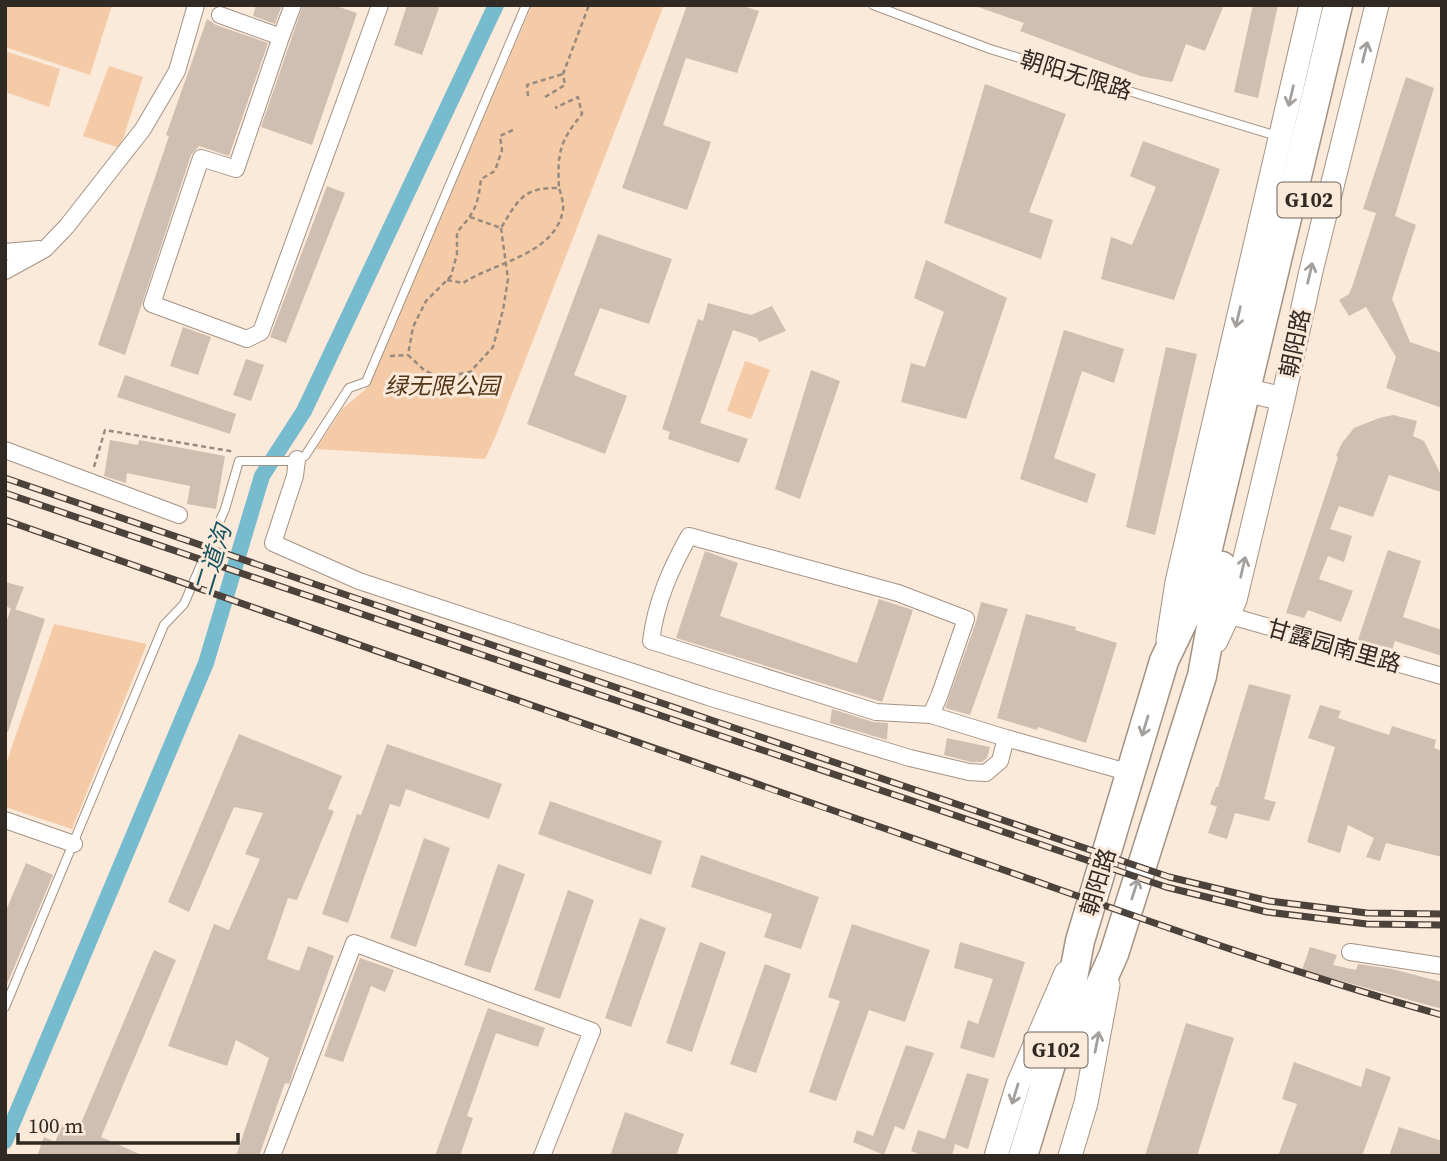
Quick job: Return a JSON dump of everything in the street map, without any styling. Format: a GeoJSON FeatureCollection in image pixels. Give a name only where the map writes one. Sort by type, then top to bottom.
{"type":"FeatureCollection","features":[{"type":"Feature","properties":{"kind":"highway","name":"朝阳路"},"geometry":{"type":"LineString","coordinates":[[1043,1156],[1084,1021],[1114,954],[1202,676],[1254,392],[1338,5]]}},
{"type":"Feature","properties":{"kind":"highway","name":"朝阳路"},"geometry":{"type":"LineString","coordinates":[[1023,1156],[1066,1015],[1080,941],[1164,661],[1198,590],[1254,392],[1356,5]]}},
{"type":"Feature","properties":{"kind":"street"},"geometry":{"type":"LineString","coordinates":[[5,271],[44,248],[67,226],[143,130],[177,71],[196,5]]}},
{"type":"Feature","properties":{"kind":"street"},"geometry":{"type":"LineString","coordinates":[[293,5],[236,169],[201,158],[152,304],[247,339],[261,332],[380,5]]}},
{"type":"Feature","properties":{"kind":"street","name":"朝阳路"},"geometry":{"type":"LineString","coordinates":[[1202,676],[1235,600],[1281,137],[1311,5]]}},
{"type":"Feature","properties":{"kind":"street","name":"朝阳路"},"geometry":{"type":"LineString","coordinates":[[1254,392],[1311,271],[1377,5]]}},
{"type":"Feature","properties":{"kind":"street"},"geometry":{"type":"LineString","coordinates":[[220,15],[281,37]]}},
{"type":"Feature","properties":{"kind":"street"},"geometry":{"type":"LineString","coordinates":[[5,253],[44,248]]}},
{"type":"Feature","properties":{"kind":"street"},"geometry":{"type":"LineString","coordinates":[[5,450],[179,514]]}},
{"type":"Feature","properties":{"kind":"street"},"geometry":{"type":"LineString","coordinates":[[294,460],[295,476],[273,543],[359,581],[708,696],[910,758],[969,772],[986,773],[1000,761],[1006,738]]}},
{"type":"Feature","properties":{"kind":"street"},"geometry":{"type":"LineString","coordinates":[[931,715],[966,619],[898,593],[689,536],[672,567],[654,614],[651,641],[876,712],[931,715],[1131,773]]}},
{"type":"Feature","properties":{"kind":"street","name":"甘露园南里路"},"geometry":{"type":"LineString","coordinates":[[1227,615],[1442,676]]}},
{"type":"Feature","properties":{"kind":"street"},"geometry":{"type":"LineString","coordinates":[[5,820],[74,844]]}},
{"type":"Feature","properties":{"kind":"street","name":"朝阳路"},"geometry":{"type":"LineString","coordinates":[[996,1156],[1018,1084],[1080,941]]}},
{"type":"Feature","properties":{"kind":"street"},"geometry":{"type":"LineString","coordinates":[[272,1156],[354,943],[592,1031],[542,1156]]}},
{"type":"Feature","properties":{"kind":"street"},"geometry":{"type":"LineString","coordinates":[[1350,952],[1442,966]]}},
{"type":"Feature","properties":{"kind":"street","name":"朝阳路"},"geometry":{"type":"LineString","coordinates":[[1069,1156],[1086,1103],[1114,954]]}},
{"type":"Feature","properties":{"kind":"lane"},"geometry":{"type":"LineString","coordinates":[[5,1007],[164,625],[184,604],[225,509],[239,461],[294,460],[305,456],[349,388],[366,382],[526,5]]}},
{"type":"Feature","properties":{"kind":"lane","name":"朝阳无限路"},"geometry":{"type":"LineString","coordinates":[[873,5],[990,49],[1281,137]]}},
{"type":"Feature","properties":{"kind":"path"},"geometry":{"type":"LineString","coordinates":[[545,97],[565,85],[563,74],[589,5]]}},
{"type":"Feature","properties":{"kind":"path"},"geometry":{"type":"LineString","coordinates":[[528,96],[527,85],[563,74]]}},
{"type":"Feature","properties":{"kind":"path"},"geometry":{"type":"LineString","coordinates":[[446,280],[463,283],[480,272],[527,255],[541,246],[554,229],[564,209],[557,164],[565,135],[582,114],[578,97],[555,108]]}},
{"type":"Feature","properties":{"kind":"path"},"geometry":{"type":"LineString","coordinates":[[408,355],[413,327],[426,301],[451,276],[457,254],[457,232],[478,202],[481,178],[495,171],[502,150],[500,136],[515,129]]}},
{"type":"Feature","properties":{"kind":"path"},"geometry":{"type":"LineString","coordinates":[[376,356],[408,355],[424,370],[440,378],[470,372],[493,346],[503,310],[508,279],[501,229],[519,198],[538,187],[559,188]]}},
{"type":"Feature","properties":{"kind":"path"},"geometry":{"type":"LineString","coordinates":[[470,217],[501,229]]}},
{"type":"Feature","properties":{"kind":"path"},"geometry":{"type":"LineString","coordinates":[[90,481],[105,430],[230,451],[239,461]]}},
{"type":"Feature","properties":{"kind":"green space"},"geometry":{"type":"Polygon","coordinates":[[[5,5],[112,5],[90,75],[5,47],[5,5]]]}},
{"type":"Feature","properties":{"kind":"green space","name":"绿无限公园"},"geometry":{"type":"Polygon","coordinates":[[[532,5],[664,5],[485,459],[316,449],[342,409],[366,389],[532,5]]]}},
{"type":"Feature","properties":{"kind":"green space"},"geometry":{"type":"Polygon","coordinates":[[[5,51],[60,69],[49,107],[5,92],[5,51]]]}},
{"type":"Feature","properties":{"kind":"green space"},"geometry":{"type":"Polygon","coordinates":[[[109,66],[143,77],[120,148],[83,136],[109,66]]]}},
{"type":"Feature","properties":{"kind":"green space"},"geometry":{"type":"Polygon","coordinates":[[[745,361],[770,370],[751,419],[727,411],[745,361]]]}},
{"type":"Feature","properties":{"kind":"green space"},"geometry":{"type":"Polygon","coordinates":[[[54,624],[147,644],[72,829],[5,807],[5,767],[54,624]]]}},
{"type":"Feature","properties":{"kind":"building"},"geometry":{"type":"Polygon","coordinates":[[[256,5],[282,5],[275,24],[253,16],[256,5]]]}},
{"type":"Feature","properties":{"kind":"building"},"geometry":{"type":"Polygon","coordinates":[[[303,5],[333,5],[357,13],[312,145],[261,127],[303,5]]]}},
{"type":"Feature","properties":{"kind":"building"},"geometry":{"type":"Polygon","coordinates":[[[407,5],[440,5],[422,55],[394,45],[407,5]]]}},
{"type":"Feature","properties":{"kind":"building"},"geometry":{"type":"Polygon","coordinates":[[[687,5],[740,5],[759,11],[737,73],[686,58],[663,125],[711,142],[687,210],[622,188],[687,5]]]}},
{"type":"Feature","properties":{"kind":"building"},"geometry":{"type":"Polygon","coordinates":[[[1224,5],[1205,51],[1186,44],[1172,82],[1140,76],[1020,31],[1024,23],[978,7],[1224,5]]]}},
{"type":"Feature","properties":{"kind":"building"},"geometry":{"type":"Polygon","coordinates":[[[1253,5],[1278,5],[1258,98],[1234,92],[1253,5]]]}},
{"type":"Feature","properties":{"kind":"building"},"geometry":{"type":"Polygon","coordinates":[[[207,19],[216,25],[268,43],[229,156],[199,146],[191,155],[125,355],[98,345],[169,136],[166,135],[207,19]]]}},
{"type":"Feature","properties":{"kind":"building"},"geometry":{"type":"Polygon","coordinates":[[[1406,77],[1434,88],[1395,216],[1416,225],[1392,299],[1410,342],[1442,353],[1442,408],[1386,388],[1396,357],[1366,307],[1349,316],[1339,300],[1349,294],[1376,213],[1363,209],[1406,77]]]}},
{"type":"Feature","properties":{"kind":"building"},"geometry":{"type":"Polygon","coordinates":[[[985,84],[1066,114],[1029,212],[1053,220],[1041,259],[944,223],[985,84]]]}},
{"type":"Feature","properties":{"kind":"building"},"geometry":{"type":"Polygon","coordinates":[[[1143,141],[1220,169],[1174,300],[1101,279],[1111,237],[1132,245],[1156,187],[1130,176],[1143,141]]]}},
{"type":"Feature","properties":{"kind":"building"},"geometry":{"type":"Polygon","coordinates":[[[327,186],[345,193],[286,343],[270,337],[327,186]]]}},
{"type":"Feature","properties":{"kind":"building"},"geometry":{"type":"Polygon","coordinates":[[[598,234],[672,259],[649,324],[600,308],[574,375],[627,396],[605,454],[527,424],[598,234]]]}},
{"type":"Feature","properties":{"kind":"building"},"geometry":{"type":"Polygon","coordinates":[[[926,260],[1007,298],[966,419],[901,402],[911,363],[925,367],[944,312],[914,298],[926,260]]]}},
{"type":"Feature","properties":{"kind":"building"},"geometry":{"type":"Polygon","coordinates":[[[708,303],[751,315],[772,306],[786,331],[759,342],[757,338],[733,330],[700,423],[748,439],[739,463],[668,439],[670,432],[662,429],[698,319],[703,321],[708,303]]]}},
{"type":"Feature","properties":{"kind":"building"},"geometry":{"type":"Polygon","coordinates":[[[183,327],[211,337],[198,375],[170,366],[183,327]]]}},
{"type":"Feature","properties":{"kind":"building"},"geometry":{"type":"Polygon","coordinates":[[[1064,330],[1124,349],[1114,383],[1082,371],[1054,458],[1096,474],[1087,503],[1020,479],[1064,330]]]}},
{"type":"Feature","properties":{"kind":"building"},"geometry":{"type":"Polygon","coordinates":[[[1166,347],[1197,354],[1155,535],[1126,527],[1166,347]]]}},
{"type":"Feature","properties":{"kind":"building"},"geometry":{"type":"Polygon","coordinates":[[[246,359],[264,365],[251,401],[233,395],[246,359]]]}},
{"type":"Feature","properties":{"kind":"building"},"geometry":{"type":"Polygon","coordinates":[[[811,370],[840,381],[800,499],[775,489],[811,370]]]}},
{"type":"Feature","properties":{"kind":"building"},"geometry":{"type":"Polygon","coordinates":[[[125,375],[236,414],[230,434],[117,397],[125,375]]]}},
{"type":"Feature","properties":{"kind":"building"},"geometry":{"type":"Polygon","coordinates":[[[1393,415],[1417,421],[1413,436],[1424,441],[1441,475],[1441,492],[1389,475],[1373,517],[1339,506],[1330,529],[1352,536],[1344,562],[1328,556],[1319,579],[1353,591],[1341,622],[1308,610],[1304,618],[1286,613],[1342,443],[1354,428],[1393,415]]]}},
{"type":"Feature","properties":{"kind":"building"},"geometry":{"type":"Polygon","coordinates":[[[110,440],[138,445],[139,440],[225,456],[216,509],[187,504],[190,486],[127,473],[126,483],[104,476],[110,440]]]}},
{"type":"Feature","properties":{"kind":"building"},"geometry":{"type":"Polygon","coordinates":[[[1388,550],[1421,561],[1403,617],[1442,630],[1442,656],[1395,641],[1392,650],[1358,640],[1388,550]]]}},
{"type":"Feature","properties":{"kind":"building"},"geometry":{"type":"Polygon","coordinates":[[[705,551],[738,563],[720,616],[857,663],[879,599],[913,610],[882,702],[676,638],[705,551]]]}},
{"type":"Feature","properties":{"kind":"building"},"geometry":{"type":"Polygon","coordinates":[[[5,582],[24,587],[15,610],[5,606],[5,582]]]}},
{"type":"Feature","properties":{"kind":"building"},"geometry":{"type":"Polygon","coordinates":[[[981,602],[1008,609],[970,715],[945,708],[981,602]]]}},
{"type":"Feature","properties":{"kind":"building"},"geometry":{"type":"Polygon","coordinates":[[[11,608],[45,619],[8,732],[5,732],[5,626],[11,608]]]}},
{"type":"Feature","properties":{"kind":"building"},"geometry":{"type":"Polygon","coordinates":[[[1026,614],[1076,627],[1075,630],[1117,643],[1086,743],[1038,727],[1037,730],[997,718],[1026,614]]]}},
{"type":"Feature","properties":{"kind":"building"},"geometry":{"type":"Polygon","coordinates":[[[1249,684],[1291,695],[1264,799],[1276,802],[1269,821],[1235,813],[1227,839],[1208,833],[1217,807],[1210,804],[1218,787],[1249,684]]]}},
{"type":"Feature","properties":{"kind":"building"},"geometry":{"type":"Polygon","coordinates":[[[1320,705],[1341,711],[1338,718],[1389,735],[1392,726],[1436,740],[1434,748],[1442,751],[1442,857],[1386,843],[1380,861],[1366,857],[1374,838],[1348,825],[1340,853],[1307,842],[1335,747],[1308,738],[1320,705]]]}},
{"type":"Feature","properties":{"kind":"building"},"geometry":{"type":"Polygon","coordinates":[[[832,709],[873,722],[888,723],[887,740],[830,723],[832,709]]]}},
{"type":"Feature","properties":{"kind":"building"},"geometry":{"type":"Polygon","coordinates":[[[239,734],[342,776],[328,809],[334,811],[297,900],[288,898],[267,959],[299,971],[308,946],[334,956],[289,1084],[285,1083],[259,1156],[236,1156],[269,1058],[236,1040],[227,1066],[168,1046],[214,924],[229,930],[260,859],[245,854],[263,813],[234,807],[189,912],[168,902],[239,734]]]}},
{"type":"Feature","properties":{"kind":"building"},"geometry":{"type":"Polygon","coordinates":[[[947,738],[990,747],[987,758],[982,762],[971,762],[944,755],[947,738]]]}},
{"type":"Feature","properties":{"kind":"building"},"geometry":{"type":"Polygon","coordinates":[[[387,744],[502,784],[489,819],[406,789],[400,807],[390,804],[348,923],[322,914],[357,814],[361,815],[387,744]]]}},
{"type":"Feature","properties":{"kind":"building"},"geometry":{"type":"Polygon","coordinates":[[[550,801],[662,841],[651,875],[538,834],[550,801]]]}},
{"type":"Feature","properties":{"kind":"building"},"geometry":{"type":"Polygon","coordinates":[[[424,838],[450,848],[416,947],[390,938],[424,838]]]}},
{"type":"Feature","properties":{"kind":"building"},"geometry":{"type":"Polygon","coordinates":[[[701,855],[819,897],[801,949],[764,937],[772,914],[691,887],[701,855]]]}},
{"type":"Feature","properties":{"kind":"building"},"geometry":{"type":"Polygon","coordinates":[[[26,863],[53,875],[5,989],[5,913],[26,863]]]}},
{"type":"Feature","properties":{"kind":"building"},"geometry":{"type":"Polygon","coordinates":[[[498,864],[525,874],[490,973],[464,965],[498,864]]]}},
{"type":"Feature","properties":{"kind":"building"},"geometry":{"type":"Polygon","coordinates":[[[568,890],[594,900],[560,999],[534,990],[568,890]]]}},
{"type":"Feature","properties":{"kind":"building"},"geometry":{"type":"Polygon","coordinates":[[[640,918],[666,928],[631,1027],[605,1018],[640,918]]]}},
{"type":"Feature","properties":{"kind":"building"},"geometry":{"type":"Polygon","coordinates":[[[852,924],[930,950],[905,1022],[869,1010],[836,1101],[809,1092],[840,1001],[828,997],[852,924]]]}},
{"type":"Feature","properties":{"kind":"building"},"geometry":{"type":"Polygon","coordinates":[[[700,942],[726,952],[692,1052],[666,1043],[700,942]]]}},
{"type":"Feature","properties":{"kind":"building"},"geometry":{"type":"Polygon","coordinates":[[[960,942],[1025,962],[994,1058],[960,1048],[968,1020],[978,1024],[993,979],[954,968],[960,942]]]}},
{"type":"Feature","properties":{"kind":"building"},"geometry":{"type":"Polygon","coordinates":[[[1310,947],[1337,955],[1333,965],[1356,970],[1358,964],[1392,969],[1442,982],[1442,1009],[1302,970],[1310,947]]]}},
{"type":"Feature","properties":{"kind":"building"},"geometry":{"type":"Polygon","coordinates":[[[154,950],[176,960],[101,1137],[144,1156],[37,1156],[44,1137],[55,1142],[64,1122],[79,1128],[154,950]]]}},
{"type":"Feature","properties":{"kind":"building"},"geometry":{"type":"Polygon","coordinates":[[[360,958],[394,970],[385,992],[371,986],[343,1062],[324,1056],[360,958]]]}},
{"type":"Feature","properties":{"kind":"building"},"geometry":{"type":"Polygon","coordinates":[[[765,964],[791,974],[756,1073],[730,1064],[765,964]]]}},
{"type":"Feature","properties":{"kind":"building"},"geometry":{"type":"Polygon","coordinates":[[[488,1008],[545,1028],[538,1047],[496,1033],[467,1116],[473,1118],[460,1156],[435,1156],[488,1008]]]}},
{"type":"Feature","properties":{"kind":"building"},"geometry":{"type":"Polygon","coordinates":[[[1186,1023],[1234,1038],[1197,1156],[1145,1156],[1186,1023]]]}},
{"type":"Feature","properties":{"kind":"building"},"geometry":{"type":"Polygon","coordinates":[[[906,1045],[934,1053],[904,1130],[895,1126],[884,1155],[853,1142],[857,1130],[873,1136],[906,1045]]]}},
{"type":"Feature","properties":{"kind":"building"},"geometry":{"type":"Polygon","coordinates":[[[1294,1062],[1361,1087],[1366,1068],[1391,1077],[1362,1156],[1278,1156],[1297,1104],[1282,1099],[1294,1062]]]}},
{"type":"Feature","properties":{"kind":"building"},"geometry":{"type":"Polygon","coordinates":[[[967,1073],[989,1079],[968,1149],[955,1144],[952,1156],[924,1156],[911,1151],[918,1130],[945,1139],[967,1073]]]}},
{"type":"Feature","properties":{"kind":"building"},"geometry":{"type":"Polygon","coordinates":[[[625,1112],[684,1134],[676,1156],[610,1156],[625,1112]]]}},
{"type":"Feature","properties":{"kind":"building"},"geometry":{"type":"Polygon","coordinates":[[[1399,1127],[1442,1141],[1442,1156],[1389,1156],[1399,1127]]]}},
{"type":"Feature","properties":{"kind":"waterway","name":"二道沟"},"geometry":{"type":"LineString","coordinates":[[5,1141],[206,663],[262,476],[304,411],[496,5]]}},
{"type":"Feature","properties":{"kind":"railway"},"geometry":{"type":"LineString","coordinates":[[5,478],[1169,877],[1269,901],[1367,913],[1442,914]]}},
{"type":"Feature","properties":{"kind":"railway"},"geometry":{"type":"LineString","coordinates":[[5,493],[1166,887],[1267,912],[1367,924],[1442,925]]}},
{"type":"Feature","properties":{"kind":"railway"},"geometry":{"type":"LineString","coordinates":[[5,520],[1187,934],[1442,1015]]}}]}
